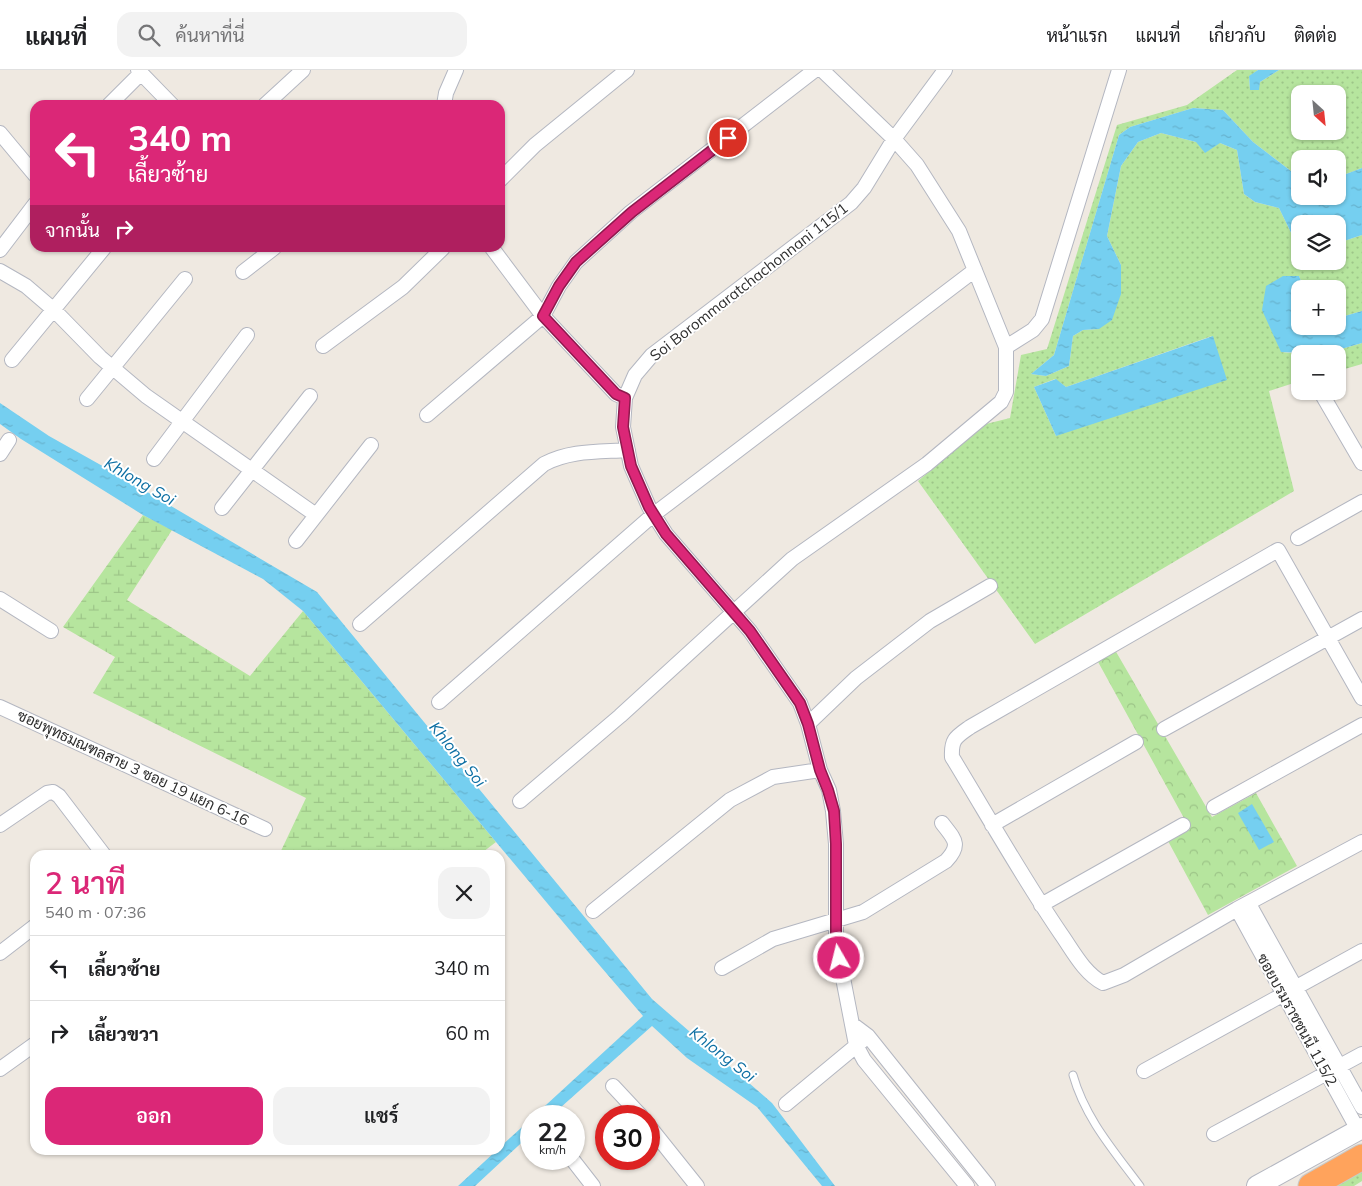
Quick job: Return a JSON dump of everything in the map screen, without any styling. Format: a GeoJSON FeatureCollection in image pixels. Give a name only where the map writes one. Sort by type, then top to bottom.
{"type":"FeatureCollection","features":[{"type":"Feature","properties":{"kind":"highway"},"geometry":{"type":"LineString","coordinates":[[1311,1186],[1362,1157]]}},
{"type":"Feature","properties":{"kind":"main road"},"geometry":{"type":"LineString","coordinates":[[1257,1186],[1360,1129]]}},
{"type":"Feature","properties":{"kind":"street"},"geometry":{"type":"LineString","coordinates":[[270,100],[303,70]]}},
{"type":"Feature","properties":{"kind":"street"},"geometry":{"type":"LineString","coordinates":[[445,100],[456,70]]}},
{"type":"Feature","properties":{"kind":"street"},"geometry":{"type":"LineString","coordinates":[[505,175],[535,145],[627,70]]}},
{"type":"Feature","properties":{"kind":"street"},"geometry":{"type":"LineString","coordinates":[[427,415],[543,316],[559,286],[582,256],[632,212],[815,70]]}},
{"type":"Feature","properties":{"kind":"street"},"geometry":{"type":"LineString","coordinates":[[520,801],[620,716],[792,559],[927,464],[1001,402],[1006,392],[1006,348],[959,231],[917,165],[894,139],[822,70]]}},
{"type":"Feature","properties":{"kind":"street","name":"Soi Borommaratchachonnani 115/1"},"geometry":{"type":"LineString","coordinates":[[945,70],[894,139],[864,188],[851,203],[652,355],[636,375],[625,398],[623,427],[631,466],[653,515],[666,534],[750,631],[800,703],[834,811],[836,942],[856,1045],[864,1060],[963,1181]]}},
{"type":"Feature","properties":{"kind":"street"},"geometry":{"type":"LineString","coordinates":[[1006,348],[1033,330],[1042,319],[1119,70]]}},
{"type":"Feature","properties":{"kind":"street"},"geometry":{"type":"LineString","coordinates":[[114,100],[140,72],[167,100]]}},
{"type":"Feature","properties":{"kind":"street"},"geometry":{"type":"LineString","coordinates":[[0,133],[30,169]]}},
{"type":"Feature","properties":{"kind":"street"},"geometry":{"type":"LineString","coordinates":[[0,250],[30,211]]}},
{"type":"Feature","properties":{"kind":"street"},"geometry":{"type":"LineString","coordinates":[[12,360],[101,252]]}},
{"type":"Feature","properties":{"kind":"street"},"geometry":{"type":"LineString","coordinates":[[243,272],[269,252]]}},
{"type":"Feature","properties":{"kind":"street"},"geometry":{"type":"LineString","coordinates":[[323,346],[403,287],[439,252]]}},
{"type":"Feature","properties":{"kind":"street"},"geometry":{"type":"LineString","coordinates":[[495,252],[543,316],[616,394],[625,398]]}},
{"type":"Feature","properties":{"kind":"street"},"geometry":{"type":"LineString","coordinates":[[0,270],[26,286],[54,310],[100,357],[146,396],[316,515]]}},
{"type":"Feature","properties":{"kind":"street"},"geometry":{"type":"LineString","coordinates":[[440,702],[653,515],[975,270]]}},
{"type":"Feature","properties":{"kind":"street"},"geometry":{"type":"LineString","coordinates":[[87,399],[185,279]]}},
{"type":"Feature","properties":{"kind":"street"},"geometry":{"type":"LineString","coordinates":[[154,459],[247,335]]}},
{"type":"Feature","properties":{"kind":"street"},"geometry":{"type":"LineString","coordinates":[[222,508],[310,396]]}},
{"type":"Feature","properties":{"kind":"street"},"geometry":{"type":"LineString","coordinates":[[1325,400],[1362,464]]}},
{"type":"Feature","properties":{"kind":"street"},"geometry":{"type":"LineString","coordinates":[[0,454],[9,440]]}},
{"type":"Feature","properties":{"kind":"street"},"geometry":{"type":"LineString","coordinates":[[296,541],[371,444]]}},
{"type":"Feature","properties":{"kind":"street"},"geometry":{"type":"LineString","coordinates":[[360,624],[544,464],[557,457],[572,453],[628,450]]}},
{"type":"Feature","properties":{"kind":"street"},"geometry":{"type":"LineString","coordinates":[[1298,538],[1362,502]]}},
{"type":"Feature","properties":{"kind":"street"},"geometry":{"type":"LineString","coordinates":[[1362,698],[1278,550],[970,727],[956,737],[952,745],[952,757],[1041,905],[1083,966],[1093,978],[1103,983],[1124,975],[1362,842]]}},
{"type":"Feature","properties":{"kind":"street"},"geometry":{"type":"LineString","coordinates":[[808,724],[856,678],[930,622],[990,586]]}},
{"type":"Feature","properties":{"kind":"street"},"geometry":{"type":"LineString","coordinates":[[0,599],[51,630]]}},
{"type":"Feature","properties":{"kind":"street"},"geometry":{"type":"LineString","coordinates":[[1164,729],[1362,619]]}},
{"type":"Feature","properties":{"kind":"street","name":"ซอยพุทธมณฑลสาย 3 ซอย 19 แยก 6-16"},"geometry":{"type":"LineString","coordinates":[[1,713],[265,829]]}},
{"type":"Feature","properties":{"kind":"street"},"geometry":{"type":"LineString","coordinates":[[1214,808],[1362,724]]}},
{"type":"Feature","properties":{"kind":"street"},"geometry":{"type":"LineString","coordinates":[[992,826],[1136,742]]}},
{"type":"Feature","properties":{"kind":"street"},"geometry":{"type":"LineString","coordinates":[[593,911],[730,800],[773,777],[820,770]]}},
{"type":"Feature","properties":{"kind":"street"},"geometry":{"type":"LineString","coordinates":[[0,826],[47,793],[53,792],[59,796],[100,850]]}},
{"type":"Feature","properties":{"kind":"street"},"geometry":{"type":"LineString","coordinates":[[722,968],[773,939],[863,912],[946,861],[953,854],[956,846],[954,839],[942,823]]}},
{"type":"Feature","properties":{"kind":"street"},"geometry":{"type":"LineString","coordinates":[[1041,905],[1183,825]]}},
{"type":"Feature","properties":{"kind":"street","name":"ซอยบรมราชชนนี 115/2"},"geometry":{"type":"LineString","coordinates":[[1243,907],[1297,988],[1362,1106]]}},
{"type":"Feature","properties":{"kind":"street","name":"ซอยบรมราชชนนี 115/2"},"geometry":{"type":"LineString","coordinates":[[1243,907],[1284,995],[1360,1129]]}},
{"type":"Feature","properties":{"kind":"street"},"geometry":{"type":"LineString","coordinates":[[0,953],[30,930]]}},
{"type":"Feature","properties":{"kind":"street"},"geometry":{"type":"LineString","coordinates":[[1144,1071],[1362,951]]}},
{"type":"Feature","properties":{"kind":"street"},"geometry":{"type":"LineString","coordinates":[[852,1024],[868,1036],[988,1186]]}},
{"type":"Feature","properties":{"kind":"street"},"geometry":{"type":"LineString","coordinates":[[786,1104],[868,1036]]}},
{"type":"Feature","properties":{"kind":"street"},"geometry":{"type":"LineString","coordinates":[[0,1069],[30,1048]]}},
{"type":"Feature","properties":{"kind":"street"},"geometry":{"type":"LineString","coordinates":[[1214,1134],[1362,1054]]}},
{"type":"Feature","properties":{"kind":"street"},"geometry":{"type":"LineString","coordinates":[[613,1086],[631,1105]]}},
{"type":"Feature","properties":{"kind":"street"},"geometry":{"type":"LineString","coordinates":[[901,1104],[913,1094]]}},
{"type":"Feature","properties":{"kind":"street"},"geometry":{"type":"LineString","coordinates":[[660,1140],[696,1186]]}},
{"type":"Feature","properties":{"kind":"street"},"geometry":{"type":"LineString","coordinates":[[963,1181],[971,1165]]}},
{"type":"Feature","properties":{"kind":"street"},"geometry":{"type":"LineString","coordinates":[[581,1170],[594,1186]]}},
{"type":"Feature","properties":{"kind":"lane"},"geometry":{"type":"LineString","coordinates":[[1073,1075],[1082,1101],[1091,1119],[1140,1186]]}},
{"type":"Feature","properties":{"kind":"green space"},"geometry":{"type":"Polygon","coordinates":[[[1237,70],[1258,70],[1249,77],[1250,89],[1258,90],[1260,82],[1279,70],[1362,70],[1362,168],[1346,174],[1346,150],[1291,150],[1291,171],[1253,142],[1223,110],[1193,108],[1130,127],[1119,135],[1054,355],[1031,374],[1046,376],[1069,366],[1073,336],[1083,330],[1099,329],[1121,265],[1107,236],[1121,166],[1138,142],[1161,133],[1196,142],[1220,143],[1237,150],[1244,194],[1255,202],[1279,208],[1291,233],[1291,270],[1346,270],[1346,240],[1362,235],[1362,311],[1346,316],[1346,280],[1301,280],[1299,276],[1298,280],[1291,280],[1291,310],[1281,352],[1291,353],[1291,384],[1269,391],[1294,491],[1035,644],[918,481],[986,424],[1010,418],[1021,355],[1047,349],[1117,125],[1187,105],[1237,70]],[[1212,336],[1066,387],[1055,379],[1034,387],[1056,436],[1212,336]]]}},
{"type":"Feature","properties":{"kind":"green space"},"geometry":{"type":"Polygon","coordinates":[[[1362,343],[1362,364],[1346,369],[1346,348],[1362,343]]]}},
{"type":"Feature","properties":{"kind":"green space"},"geometry":{"type":"Polygon","coordinates":[[[143,515],[172,530],[127,600],[250,676],[303,611],[496,842],[486,850],[281,850],[306,798],[93,693],[115,657],[63,627],[143,515]]]}},
{"type":"Feature","properties":{"kind":"green space"},"geometry":{"type":"Polygon","coordinates":[[[1115,650],[1212,817],[1256,793],[1297,866],[1208,915],[1168,841],[1190,829],[1097,660],[1115,650]]]}},
{"type":"Feature","properties":{"kind":"green space"},"geometry":{"type":"Polygon","coordinates":[[[1362,1164],[1362,1181],[1354,1186],[1323,1186],[1362,1164]]]}},
{"type":"Feature","properties":{"kind":"water"},"geometry":{"type":"Polygon","coordinates":[[[1258,70],[1279,70],[1260,82],[1259,90],[1250,90],[1249,76],[1258,70]]]}},
{"type":"Feature","properties":{"kind":"water"},"geometry":{"type":"Polygon","coordinates":[[[1193,108],[1223,110],[1253,142],[1291,171],[1291,205],[1346,205],[1346,174],[1362,168],[1362,235],[1346,240],[1346,215],[1291,215],[1291,233],[1279,208],[1255,202],[1244,194],[1237,150],[1220,143],[1205,153],[1196,142],[1161,133],[1138,142],[1121,166],[1107,236],[1121,265],[1121,294],[1112,320],[1099,329],[1083,330],[1073,336],[1069,366],[1046,376],[1031,374],[1054,355],[1119,135],[1130,127],[1193,108]]]}},
{"type":"Feature","properties":{"kind":"water"},"geometry":{"type":"Polygon","coordinates":[[[1283,276],[1299,276],[1301,280],[1291,280],[1291,335],[1346,335],[1346,316],[1362,311],[1362,343],[1346,348],[1346,345],[1291,345],[1291,352],[1281,352],[1262,310],[1266,286],[1283,276]]]}},
{"type":"Feature","properties":{"kind":"water"},"geometry":{"type":"Polygon","coordinates":[[[1213,336],[1227,380],[1056,436],[1034,387],[1056,379],[1066,387],[1213,336]]]}},
{"type":"Feature","properties":{"kind":"water"},"geometry":{"type":"Polygon","coordinates":[[[0,403],[49,436],[317,592],[652,999],[772,1103],[835,1186],[822,1186],[757,1107],[687,1058],[652,1026],[563,1105],[546,1105],[643,1016],[303,611],[263,579],[143,515],[0,424],[0,403]]]}},
{"type":"Feature","properties":{"kind":"water"},"geometry":{"type":"Polygon","coordinates":[[[1252,804],[1274,842],[1259,850],[1238,813],[1252,804]]]}},
{"type":"Feature","properties":{"kind":"water"},"geometry":{"type":"Polygon","coordinates":[[[520,1129],[520,1144],[475,1186],[458,1186],[492,1155],[505,1155],[505,1142],[520,1129]]]}},
{"type":"Feature","properties":{"kind":"route"},"geometry":{"type":"LineString","coordinates":[[728,138],[632,212],[576,262],[559,286],[543,316],[616,394],[625,398],[623,427],[631,466],[649,507],[666,534],[750,631],[800,703],[834,811],[836,942],[839,958]]}},
{"type":"Feature","properties":{"kind":"water label","name":"Khlong Soi"},"geometry":{"type":"Point","coordinates":[140,481]}},
{"type":"Feature","properties":{"kind":"water label","name":"Khlong Soi"},"geometry":{"type":"Point","coordinates":[458,754]}},
{"type":"Feature","properties":{"kind":"water label","name":"Khlong Soi"},"geometry":{"type":"Point","coordinates":[723,1054]}}]}
